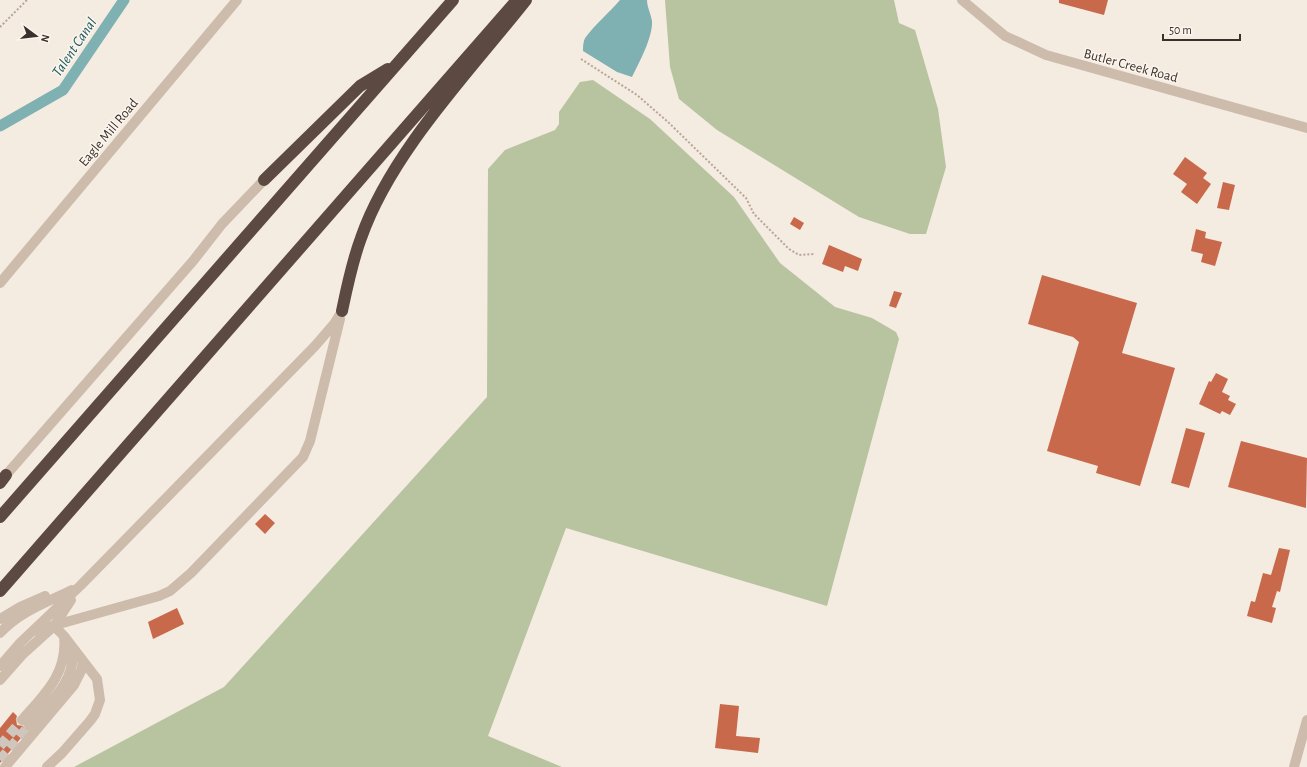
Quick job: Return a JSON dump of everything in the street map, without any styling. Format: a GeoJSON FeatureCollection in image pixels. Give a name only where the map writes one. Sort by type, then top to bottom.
{"type":"FeatureCollection","features":[{"type":"Feature","properties":{"kind":"highway"},"geometry":{"type":"LineString","coordinates":[[0,517],[453,0]]}},
{"type":"Feature","properties":{"kind":"highway"},"geometry":{"type":"LineString","coordinates":[[0,591],[517,0]]}},
{"type":"Feature","properties":{"kind":"highway"},"geometry":{"type":"LineString","coordinates":[[342,311],[361,237],[379,197],[396,167],[432,117],[526,0]]}},
{"type":"Feature","properties":{"kind":"highway"},"geometry":{"type":"LineString","coordinates":[[264,180],[360,86],[400,60]]}},
{"type":"Feature","properties":{"kind":"street","name":"Eagle Mill Road"},"geometry":{"type":"LineString","coordinates":[[0,283],[238,0]]}},
{"type":"Feature","properties":{"kind":"street","name":"Butler Creek Road"},"geometry":{"type":"LineString","coordinates":[[962,0],[1005,36],[1046,55],[1307,128]]}},
{"type":"Feature","properties":{"kind":"street"},"geometry":{"type":"LineString","coordinates":[[3,479],[38,436],[62,402],[188,257],[264,180]]}},
{"type":"Feature","properties":{"kind":"street"},"geometry":{"type":"LineString","coordinates":[[0,666],[315,346],[334,324],[342,311]]}},
{"type":"Feature","properties":{"kind":"street"},"geometry":{"type":"LineString","coordinates":[[32,632],[159,596],[170,591],[191,573],[303,457],[310,441],[342,311]]}},
{"type":"Feature","properties":{"kind":"street"},"geometry":{"type":"LineString","coordinates":[[0,619],[20,607],[47,595],[81,585]]}},
{"type":"Feature","properties":{"kind":"street"},"geometry":{"type":"LineString","coordinates":[[0,680],[23,654],[54,626],[81,585]]}},
{"type":"Feature","properties":{"kind":"street"},"geometry":{"type":"LineString","coordinates":[[0,633],[8,624],[49,599],[81,585]]}},
{"type":"Feature","properties":{"kind":"street"},"geometry":{"type":"LineString","coordinates":[[47,767],[90,721],[98,706],[100,694],[97,680],[64,636],[54,626]]}},
{"type":"Feature","properties":{"kind":"street"},"geometry":{"type":"LineString","coordinates":[[64,636],[65,650],[62,666],[54,682],[26,723],[60,691],[71,675],[74,661],[73,649]]}},
{"type":"Feature","properties":{"kind":"street"},"geometry":{"type":"LineString","coordinates":[[5,767],[74,685],[81,671],[82,661]]}},
{"type":"Feature","properties":{"kind":"street"},"geometry":{"type":"LineString","coordinates":[[1294,767],[1307,720]]}},
{"type":"Feature","properties":{"kind":"path"},"geometry":{"type":"LineString","coordinates":[[0,28],[27,0]]}},
{"type":"Feature","properties":{"kind":"path"},"geometry":{"type":"LineString","coordinates":[[581,59],[637,96],[668,122],[746,198],[754,214],[789,249],[798,255],[815,254]]}},
{"type":"Feature","properties":{"kind":"green space"},"geometry":{"type":"Polygon","coordinates":[[[665,0],[894,0],[899,23],[915,30],[938,109],[946,167],[926,234],[910,234],[859,217],[717,130],[679,99],[670,67],[665,0]]]}},
{"type":"Feature","properties":{"kind":"green space"},"geometry":{"type":"Polygon","coordinates":[[[593,80],[650,119],[734,197],[780,263],[835,307],[872,318],[896,332],[899,339],[827,606],[566,528],[488,736],[562,767],[74,767],[224,687],[487,397],[488,169],[505,150],[555,130],[559,124],[559,112],[580,82],[593,80]]]}},
{"type":"Feature","properties":{"kind":"water"},"geometry":{"type":"Polygon","coordinates":[[[620,0],[647,0],[652,21],[648,42],[632,77],[617,72],[583,51],[583,43],[586,38],[594,27],[620,0]]]}},
{"type":"Feature","properties":{"kind":"building"},"geometry":{"type":"Polygon","coordinates":[[[1059,0],[1108,0],[1104,15],[1059,3],[1059,0]]]}},
{"type":"Feature","properties":{"kind":"building"},"geometry":{"type":"Polygon","coordinates":[[[1185,157],[1207,173],[1203,178],[1211,184],[1197,204],[1181,192],[1187,184],[1173,174],[1185,157]]]}},
{"type":"Feature","properties":{"kind":"building"},"geometry":{"type":"Polygon","coordinates":[[[1223,182],[1235,185],[1229,210],[1217,208],[1223,182]]]}},
{"type":"Feature","properties":{"kind":"building"},"geometry":{"type":"Polygon","coordinates":[[[794,217],[804,223],[800,230],[790,224],[794,217]]]}},
{"type":"Feature","properties":{"kind":"building"},"geometry":{"type":"Polygon","coordinates":[[[1196,229],[1206,232],[1205,238],[1222,242],[1215,266],[1201,262],[1203,254],[1191,251],[1196,229]]]}},
{"type":"Feature","properties":{"kind":"building"},"geometry":{"type":"Polygon","coordinates":[[[829,245],[862,259],[858,271],[845,266],[843,272],[822,264],[829,245]]]}},
{"type":"Feature","properties":{"kind":"building"},"geometry":{"type":"Polygon","coordinates":[[[1042,275],[1137,303],[1122,353],[1175,368],[1140,486],[1096,473],[1098,466],[1047,451],[1079,342],[1073,337],[1028,324],[1042,275]]]}},
{"type":"Feature","properties":{"kind":"building"},"geometry":{"type":"Polygon","coordinates":[[[894,291],[902,293],[896,308],[889,306],[894,291]]]}},
{"type":"Feature","properties":{"kind":"building"},"geometry":{"type":"Polygon","coordinates":[[[1216,373],[1228,379],[1222,392],[1230,396],[1228,400],[1236,404],[1230,415],[1222,411],[1220,414],[1199,404],[1209,381],[1211,382],[1216,373]]]}},
{"type":"Feature","properties":{"kind":"building"},"geometry":{"type":"Polygon","coordinates":[[[1186,428],[1205,433],[1189,488],[1171,483],[1186,428]]]}},
{"type":"Feature","properties":{"kind":"building"},"geometry":{"type":"Polygon","coordinates":[[[1241,441],[1307,458],[1306,508],[1228,487],[1241,441]]]}},
{"type":"Feature","properties":{"kind":"building"},"geometry":{"type":"Polygon","coordinates":[[[265,514],[275,523],[265,534],[255,524],[265,514]]]}},
{"type":"Feature","properties":{"kind":"building"},"geometry":{"type":"Polygon","coordinates":[[[1279,548],[1290,550],[1280,592],[1277,591],[1272,607],[1276,608],[1272,623],[1247,616],[1251,601],[1255,602],[1263,573],[1271,575],[1279,548]]]}},
{"type":"Feature","properties":{"kind":"building"},"geometry":{"type":"Polygon","coordinates":[[[177,608],[184,624],[153,639],[148,622],[177,608]]]}},
{"type":"Feature","properties":{"kind":"building"},"geometry":{"type":"Polygon","coordinates":[[[720,704],[739,706],[736,736],[760,738],[758,753],[715,748],[720,704]]]}},
{"type":"Feature","properties":{"kind":"building"},"geometry":{"type":"Polygon","coordinates":[[[13,712],[17,716],[17,725],[23,726],[26,732],[0,763],[0,728],[13,712]]]}},
{"type":"Feature","properties":{"kind":"waterway","name":"Talent Canal"},"geometry":{"type":"LineString","coordinates":[[0,126],[63,90],[124,0]]}},
{"type":"Feature","properties":{"kind":"tunnel"},"geometry":{"type":"LineString","coordinates":[[0,746],[22,720]]}},
{"type":"Feature","properties":{"kind":"tunnel"},"geometry":{"type":"LineString","coordinates":[[0,760],[29,726]]}}]}
